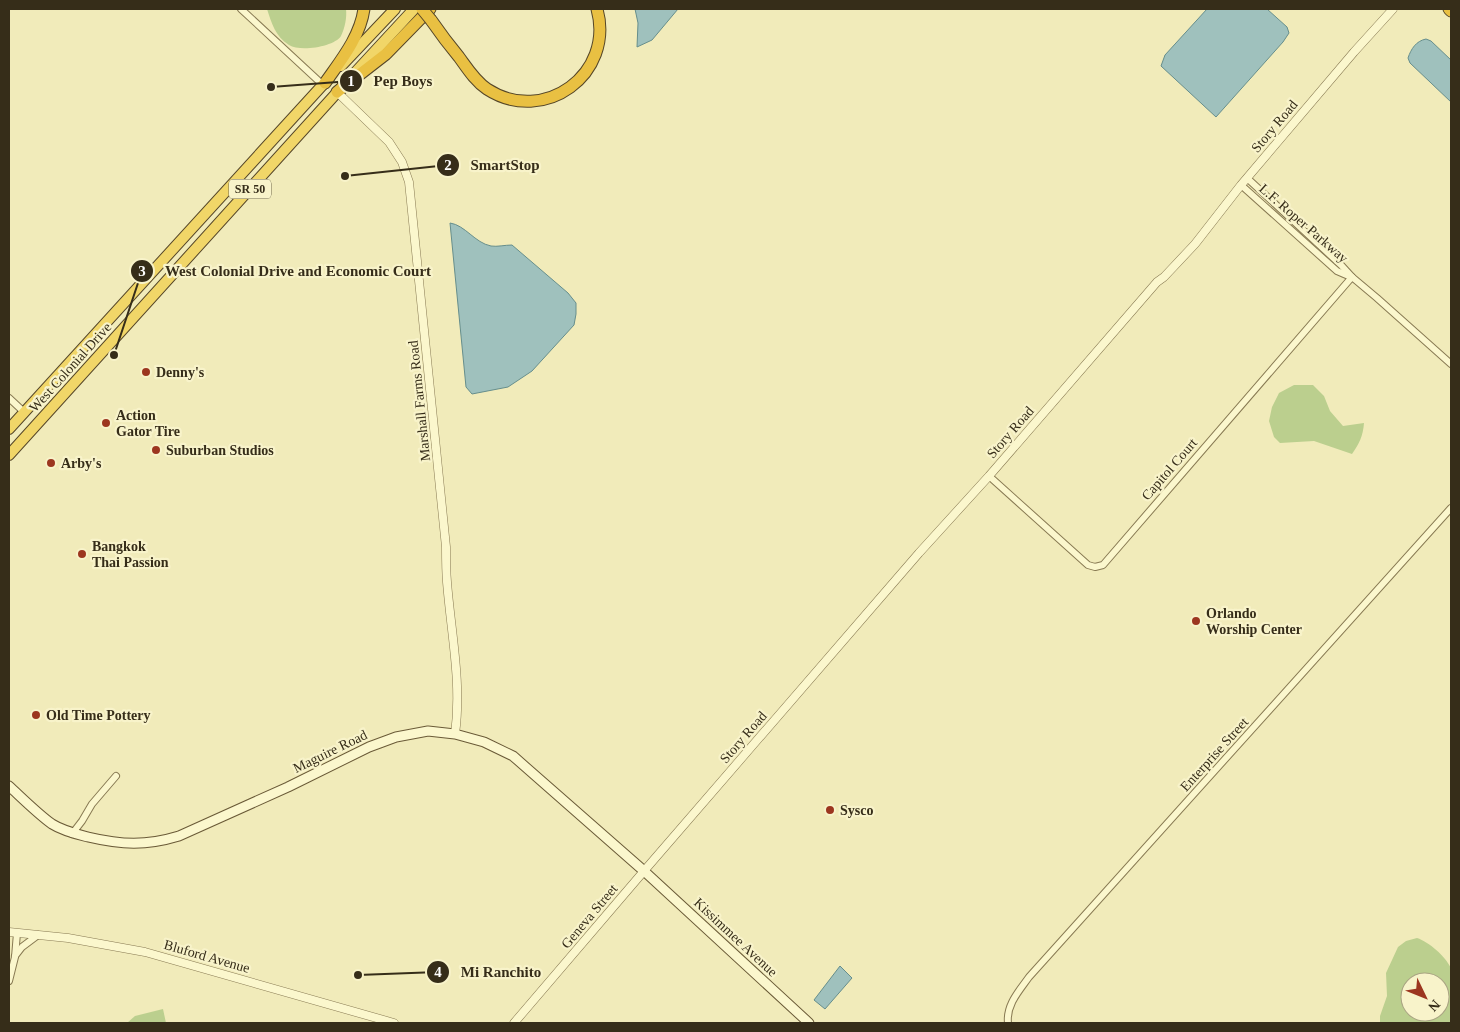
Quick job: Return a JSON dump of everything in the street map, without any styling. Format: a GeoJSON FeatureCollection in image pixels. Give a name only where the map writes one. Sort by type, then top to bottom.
{"type":"FeatureCollection","features":[{"type":"Feature","properties":{"kind":"highway"},"geometry":{"type":"LineString","coordinates":[[324,84],[354,41],[364,9]]}},
{"type":"Feature","properties":{"kind":"highway","name":"West Colonial Drive"},"geometry":{"type":"LineString","coordinates":[[9,429],[324,84],[395,9]]}},
{"type":"Feature","properties":{"kind":"highway","name":"West Colonial Drive"},"geometry":{"type":"LineString","coordinates":[[9,455],[414,9]]}},
{"type":"Feature","properties":{"kind":"highway"},"geometry":{"type":"LineString","coordinates":[[422,9],[431,14],[482,77],[496,88],[507,93],[537,96],[563,86],[576,76],[583,66],[594,40],[591,9]]}},
{"type":"Feature","properties":{"kind":"highway"},"geometry":{"type":"LineString","coordinates":[[431,14],[471,73],[487,89],[508,99],[538,101],[557,95],[570,88],[592,63],[598,44],[600,26],[597,9]]}},
{"type":"Feature","properties":{"kind":"highway"},"geometry":{"type":"LineString","coordinates":[[338,92],[386,54],[431,14]]}},
{"type":"Feature","properties":{"kind":"highway"},"geometry":{"type":"LineString","coordinates":[[74,358],[86,370]]}},
{"type":"Feature","properties":{"kind":"main road","name":"Maguire Road"},"geometry":{"type":"LineString","coordinates":[[9,786],[52,824],[72,834],[130,844],[164,840],[179,836],[288,787],[369,747],[396,737],[428,731],[455,734],[484,742],[513,756],[644,871]]}},
{"type":"Feature","properties":{"kind":"main road","name":"Kissimmee Avenue"},"geometry":{"type":"LineString","coordinates":[[644,871],[809,1023]]}},
{"type":"Feature","properties":{"kind":"street"},"geometry":{"type":"LineString","coordinates":[[241,9],[324,84]]}},
{"type":"Feature","properties":{"kind":"street","name":"Story Road"},"geometry":{"type":"LineString","coordinates":[[644,871],[1157,282],[1195,244],[1241,185],[1393,9]]}},
{"type":"Feature","properties":{"kind":"street","name":"Marshall Farms Road"},"geometry":{"type":"LineString","coordinates":[[338,92],[389,142],[402,162],[409,182],[446,547],[447,582],[457,686],[458,712],[455,734]]}},
{"type":"Feature","properties":{"kind":"street","name":"L.F. Roper Parkway"},"geometry":{"type":"LineString","coordinates":[[1247,178],[1352,277],[1451,364]]}},
{"type":"Feature","properties":{"kind":"street","name":"L.F. Roper Parkway"},"geometry":{"type":"LineString","coordinates":[[1241,185],[1337,270],[1352,277]]}},
{"type":"Feature","properties":{"kind":"street","name":"Capitol Court"},"geometry":{"type":"LineString","coordinates":[[989,476],[1088,565],[1095,567],[1103,565],[1352,277]]}},
{"type":"Feature","properties":{"kind":"street"},"geometry":{"type":"LineString","coordinates":[[9,398],[24,412]]}},
{"type":"Feature","properties":{"kind":"street","name":"Enterprise Street"},"geometry":{"type":"LineString","coordinates":[[1008,1023],[1007,1019],[1012,1000],[1029,977],[1451,508]]}},
{"type":"Feature","properties":{"kind":"street"},"geometry":{"type":"LineString","coordinates":[[72,834],[92,804],[116,776]]}},
{"type":"Feature","properties":{"kind":"street","name":"Geneva Street"},"geometry":{"type":"LineString","coordinates":[[515,1022],[644,871]]}},
{"type":"Feature","properties":{"kind":"street"},"geometry":{"type":"LineString","coordinates":[[9,981],[15,957],[13,933]]}},
{"type":"Feature","properties":{"kind":"street","name":"Bluford Avenue"},"geometry":{"type":"LineString","coordinates":[[13,933],[96,942],[145,952],[394,1023]]}},
{"type":"Feature","properties":{"kind":"street"},"geometry":{"type":"LineString","coordinates":[[15,957],[22,947],[38,935]]}},
{"type":"Feature","properties":{"kind":"green space"},"geometry":{"type":"Polygon","coordinates":[[[267,9],[346,9],[345,26],[337,40],[324,46],[294,47],[280,38],[267,9]]]}},
{"type":"Feature","properties":{"kind":"green space"},"geometry":{"type":"Polygon","coordinates":[[[1294,385],[1313,385],[1324,396],[1330,411],[1343,426],[1364,423],[1360,440],[1352,454],[1314,441],[1280,443],[1274,437],[1269,421],[1272,407],[1279,393],[1294,385]]]}},
{"type":"Feature","properties":{"kind":"green space"},"geometry":{"type":"Polygon","coordinates":[[[1417,938],[1441,954],[1448,963],[1452,972],[1451,1023],[1380,1023],[1380,1016],[1387,996],[1386,973],[1398,947],[1406,941],[1417,938]]]}},
{"type":"Feature","properties":{"kind":"green space"},"geometry":{"type":"Polygon","coordinates":[[[163,1009],[166,1023],[127,1023],[135,1016],[163,1009]]]}},
{"type":"Feature","properties":{"kind":"water"},"geometry":{"type":"Polygon","coordinates":[[[635,9],[678,9],[652,40],[637,47],[638,23],[635,9]]]}},
{"type":"Feature","properties":{"kind":"water"},"geometry":{"type":"Polygon","coordinates":[[[1207,9],[1267,9],[1287,27],[1289,33],[1216,117],[1161,66],[1165,55],[1207,9]]]}},
{"type":"Feature","properties":{"kind":"water"},"geometry":{"type":"Polygon","coordinates":[[[1426,39],[1431,41],[1451,60],[1451,102],[1410,63],[1408,58],[1414,46],[1426,39]]]}},
{"type":"Feature","properties":{"kind":"water"},"geometry":{"type":"Polygon","coordinates":[[[450,223],[460,227],[485,244],[493,246],[512,245],[568,293],[576,303],[574,325],[532,371],[508,387],[472,394],[466,387],[450,223]]]}},
{"type":"Feature","properties":{"kind":"water"},"geometry":{"type":"Polygon","coordinates":[[[840,966],[852,978],[825,1009],[814,1000],[840,966]]]}},
{"type":"Feature","properties":{"kind":"place","name":"Pep Boys"},"geometry":{"type":"Point","coordinates":[271,87]}},
{"type":"Feature","properties":{"kind":"place","name":"SmartStop"},"geometry":{"type":"Point","coordinates":[345,176]}},
{"type":"Feature","properties":{"kind":"place","name":"West Colonial Drive and Economic Court"},"geometry":{"type":"Point","coordinates":[114,355]}},
{"type":"Feature","properties":{"kind":"place","name":"Denny's"},"geometry":{"type":"Point","coordinates":[146,372]}},
{"type":"Feature","properties":{"kind":"place","name":"Action Gator Tire"},"geometry":{"type":"Point","coordinates":[106,423]}},
{"type":"Feature","properties":{"kind":"place","name":"Suburban Studios"},"geometry":{"type":"Point","coordinates":[156,450]}},
{"type":"Feature","properties":{"kind":"place","name":"Arby's"},"geometry":{"type":"Point","coordinates":[51,463]}},
{"type":"Feature","properties":{"kind":"place","name":"Bangkok Thai Passion"},"geometry":{"type":"Point","coordinates":[82,554]}},
{"type":"Feature","properties":{"kind":"place","name":"Orlando Worship Center"},"geometry":{"type":"Point","coordinates":[1196,621]}},
{"type":"Feature","properties":{"kind":"place","name":"Old Time Pottery"},"geometry":{"type":"Point","coordinates":[36,715]}},
{"type":"Feature","properties":{"kind":"place","name":"Sysco"},"geometry":{"type":"Point","coordinates":[830,810]}},
{"type":"Feature","properties":{"kind":"place","name":"Mi Ranchito"},"geometry":{"type":"Point","coordinates":[358,975]}}]}
